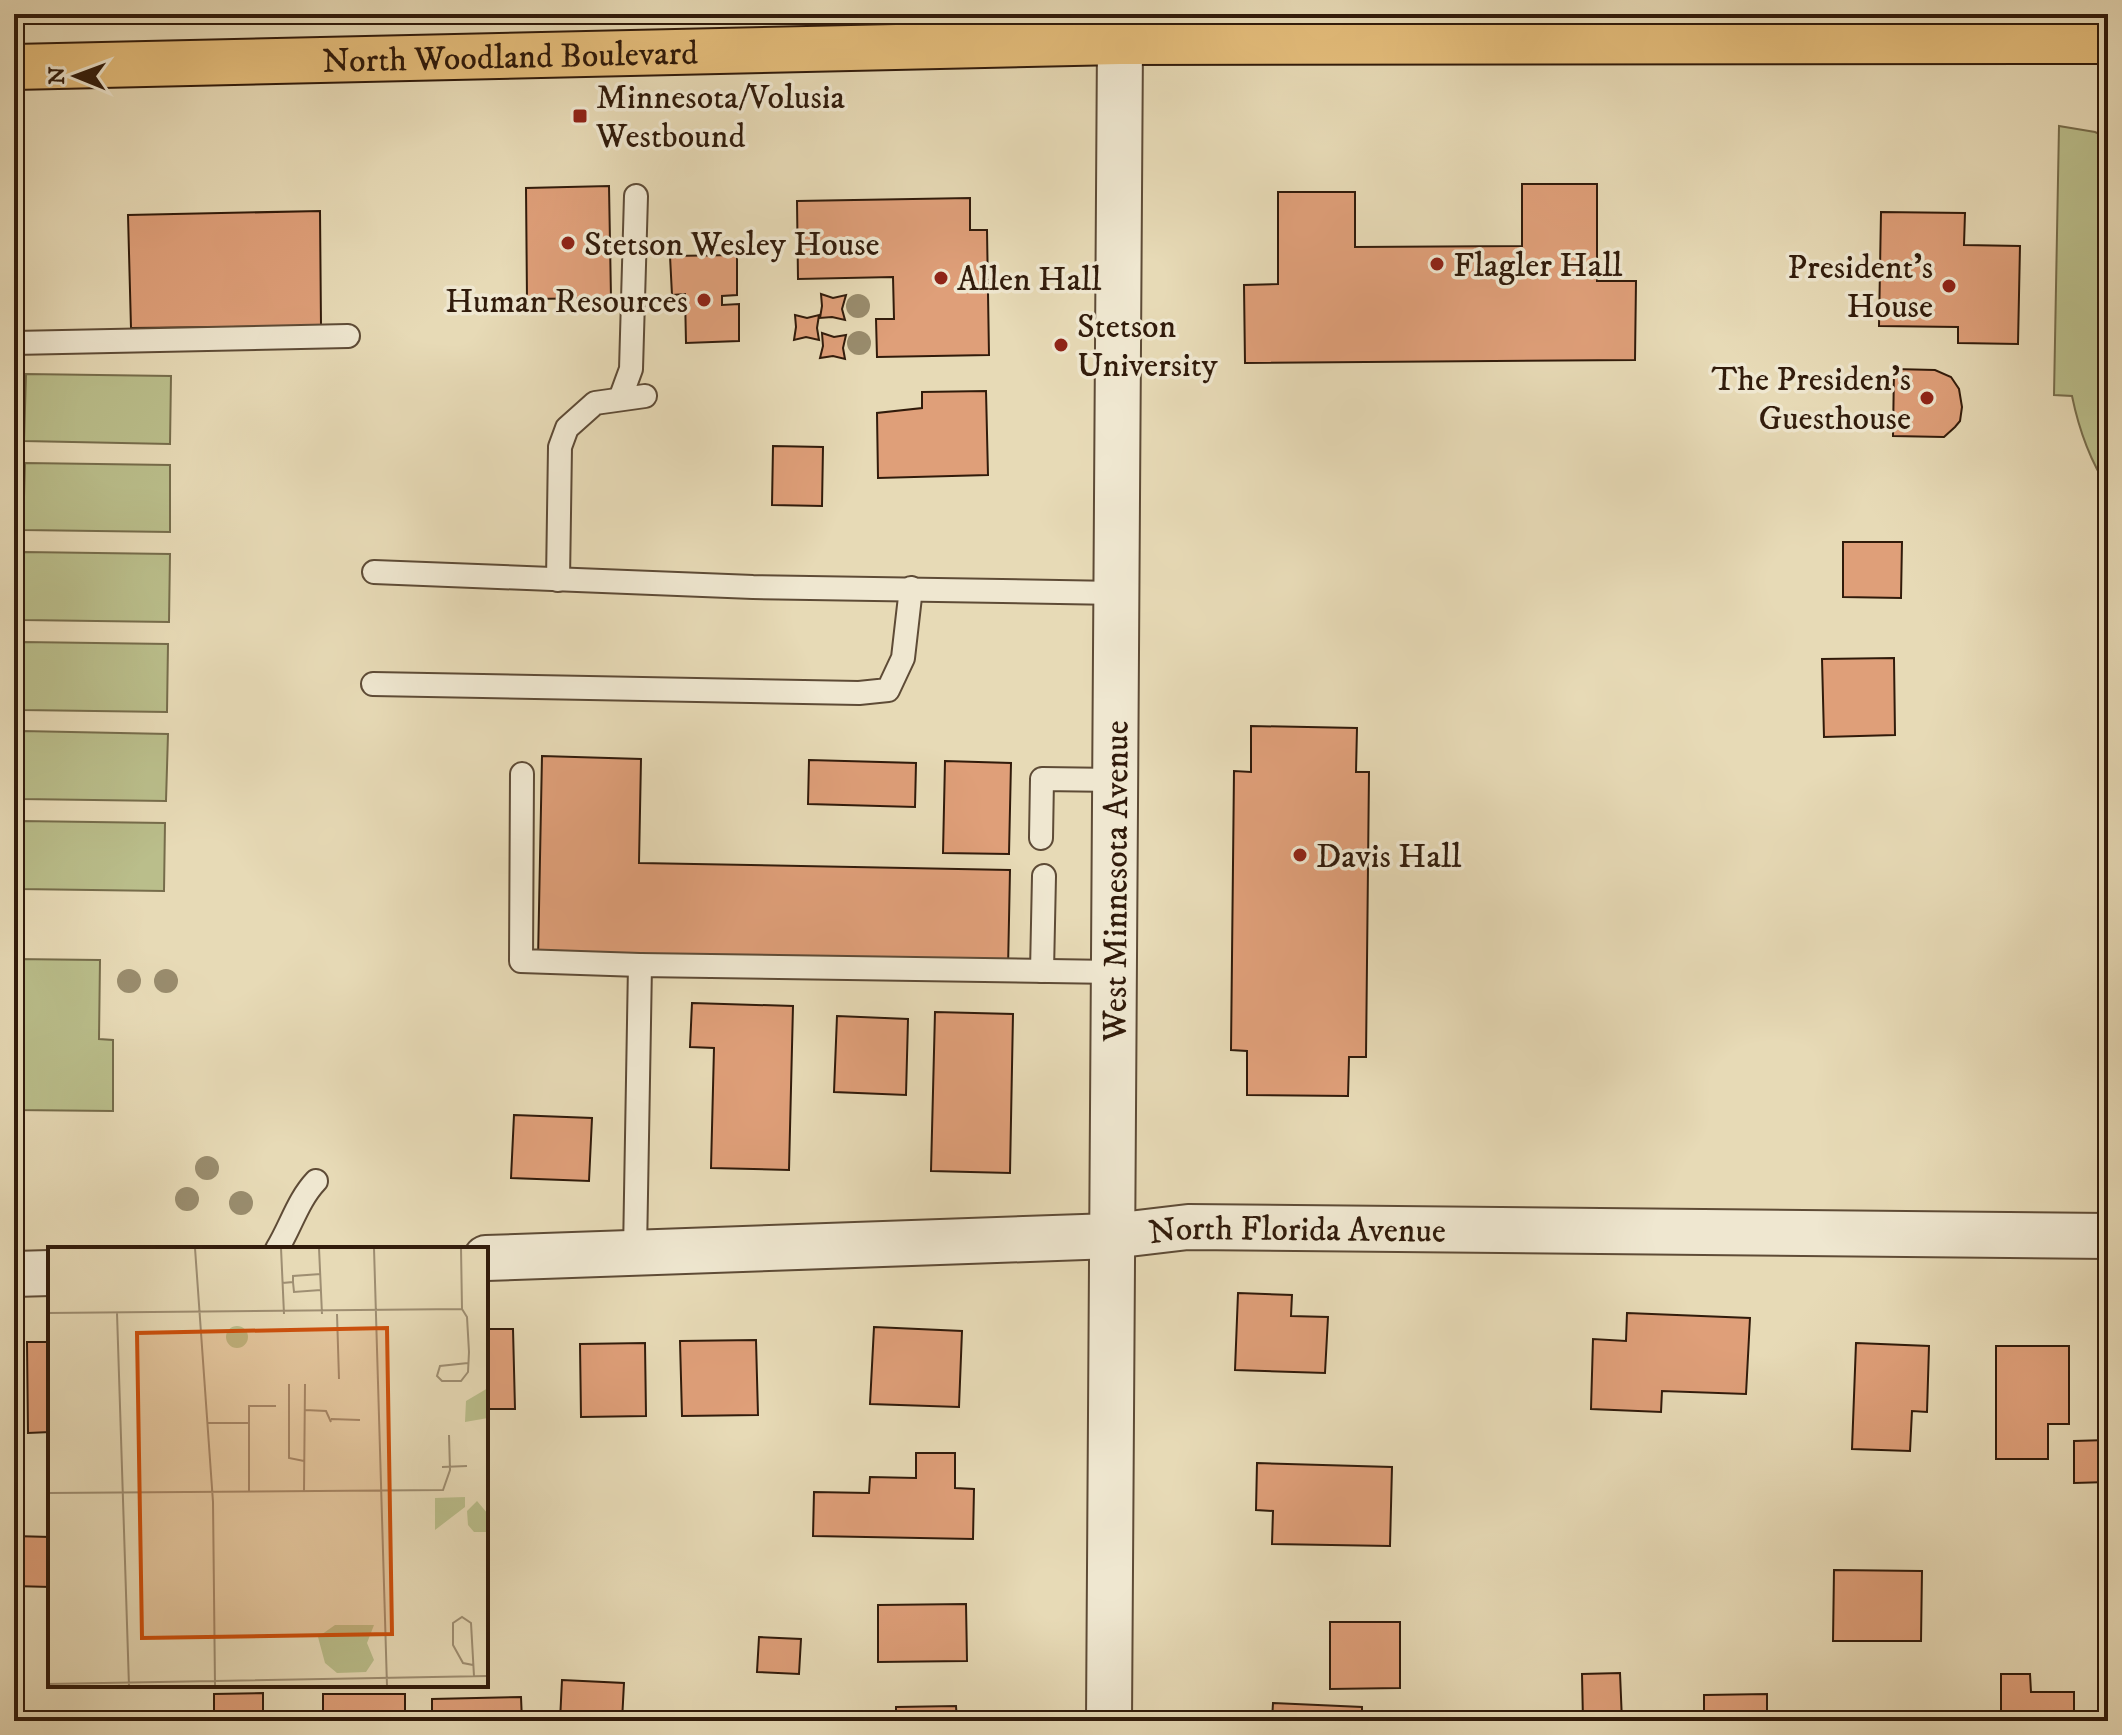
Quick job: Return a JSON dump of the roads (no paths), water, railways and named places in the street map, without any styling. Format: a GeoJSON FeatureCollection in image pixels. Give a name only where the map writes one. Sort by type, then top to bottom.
{"type":"FeatureCollection","features":[{"type":"Feature","properties":{"kind":"main road","name":"North Woodland Boulevard"},"geometry":{"type":"LineString","coordinates":[[14,67],[1120,28],[2108,41]]}},
{"type":"Feature","properties":{"kind":"street","name":"West Minnesota Avenue"},"geometry":{"type":"LineString","coordinates":[[1109,1721],[1120,28]]}},
{"type":"Feature","properties":{"kind":"street","name":"North Florida Avenue"},"geometry":{"type":"LineString","coordinates":[[488,1258],[1112,1236],[1188,1227],[2108,1236]]}},
{"type":"Feature","properties":{"kind":"street"},"geometry":{"type":"LineString","coordinates":[[14,1274],[48,1273]]}},
{"type":"Feature","properties":{"kind":"lane"},"geometry":{"type":"LineString","coordinates":[[620,399],[631,369],[636,196]]}},
{"type":"Feature","properties":{"kind":"lane"},"geometry":{"type":"LineString","coordinates":[[14,343],[348,336]]}},
{"type":"Feature","properties":{"kind":"lane"},"geometry":{"type":"LineString","coordinates":[[558,580],[560,447],[567,428],[595,403],[645,396]]}},
{"type":"Feature","properties":{"kind":"lane"},"geometry":{"type":"LineString","coordinates":[[374,572],[753,587],[1117,593]]}},
{"type":"Feature","properties":{"kind":"lane"},"geometry":{"type":"LineString","coordinates":[[373,684],[859,693],[888,690],[903,658],[911,588]]}},
{"type":"Feature","properties":{"kind":"lane"},"geometry":{"type":"LineString","coordinates":[[522,774],[521,961],[1114,972]]}},
{"type":"Feature","properties":{"kind":"lane"},"geometry":{"type":"LineString","coordinates":[[1041,838],[1042,779],[1116,780]]}},
{"type":"Feature","properties":{"kind":"lane"},"geometry":{"type":"LineString","coordinates":[[1042,971],[1044,876]]}},
{"type":"Feature","properties":{"kind":"lane"},"geometry":{"type":"LineString","coordinates":[[635,1252],[640,965]]}},
{"type":"Feature","properties":{"kind":"lane"},"geometry":{"type":"LineString","coordinates":[[278,1247],[292,1224],[302,1195],[316,1181]]}},
{"type":"Feature","properties":{"kind":"place","name":"Minnesota/Volusia Westbound"},"geometry":{"type":"Point","coordinates":[580,116]}},
{"type":"Feature","properties":{"kind":"place","name":"Stetson Wesley House"},"geometry":{"type":"Point","coordinates":[568,243]}},
{"type":"Feature","properties":{"kind":"place","name":"Flagler Hall"},"geometry":{"type":"Point","coordinates":[1437,264]}},
{"type":"Feature","properties":{"kind":"place","name":"Allen Hall"},"geometry":{"type":"Point","coordinates":[941,278]}},
{"type":"Feature","properties":{"kind":"place","name":"President's House"},"geometry":{"type":"Point","coordinates":[1949,286]}},
{"type":"Feature","properties":{"kind":"place","name":"Human Resources"},"geometry":{"type":"Point","coordinates":[704,300]}},
{"type":"Feature","properties":{"kind":"place","name":"Stetson University"},"geometry":{"type":"Point","coordinates":[1061,345]}},
{"type":"Feature","properties":{"kind":"place","name":"The Presiden's Guesthouse"},"geometry":{"type":"Point","coordinates":[1927,398]}},
{"type":"Feature","properties":{"kind":"place","name":"Davis Hall"},"geometry":{"type":"Point","coordinates":[1300,855]}}]}
